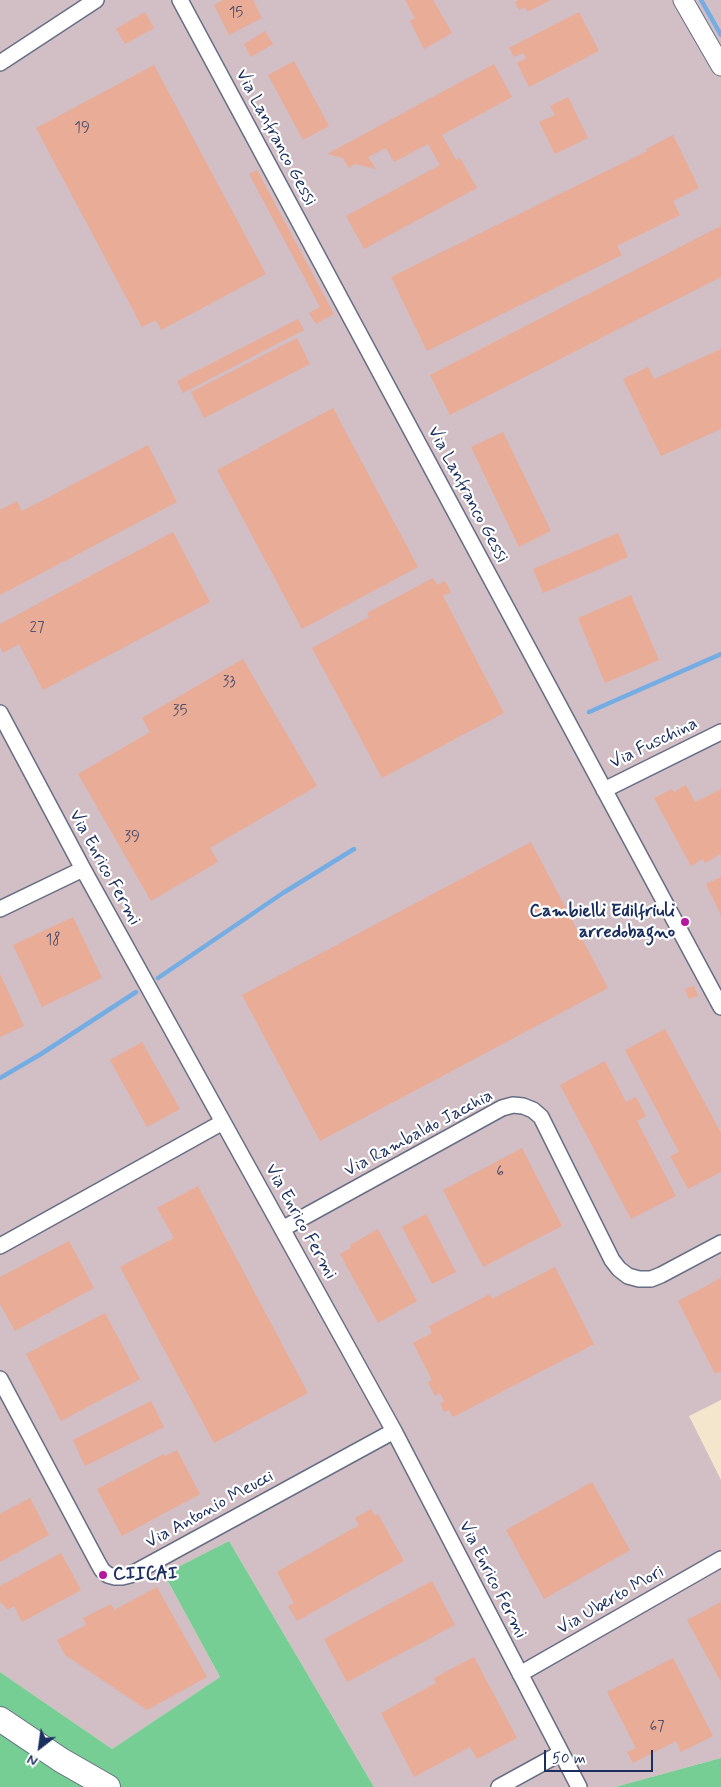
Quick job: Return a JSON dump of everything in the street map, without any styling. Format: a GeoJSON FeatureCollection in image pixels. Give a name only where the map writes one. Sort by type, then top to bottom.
{"type":"FeatureCollection","features":[{"type":"Feature","properties":{"kind":"main road"},"geometry":{"type":"LineString","coordinates":[[0,1719],[61,1760],[108,1787]]}},
{"type":"Feature","properties":{"kind":"street"},"geometry":{"type":"LineString","coordinates":[[0,63],[96,0]]}},
{"type":"Feature","properties":{"kind":"street","name":"Via Lanfranco Gessi"},"geometry":{"type":"LineString","coordinates":[[180,0],[721,1007]]}},
{"type":"Feature","properties":{"kind":"street"},"geometry":{"type":"LineString","coordinates":[[684,0],[721,66]]}},
{"type":"Feature","properties":{"kind":"street","name":"Via Enrico Fermi"},"geometry":{"type":"LineString","coordinates":[[0,713],[83,869],[394,1431],[579,1787]]}},
{"type":"Feature","properties":{"kind":"street","name":"Via Fuschina"},"geometry":{"type":"LineString","coordinates":[[604,790],[721,732]]}},
{"type":"Feature","properties":{"kind":"street"},"geometry":{"type":"LineString","coordinates":[[0,910],[83,869]]}},
{"type":"Feature","properties":{"kind":"street","name":"Via Rambaldo Jacchia"},"geometry":{"type":"LineString","coordinates":[[282,1230],[502,1108],[513,1105],[533,1110],[541,1117],[612,1260],[618,1269],[628,1276],[650,1279],[662,1275],[721,1243]]}},
{"type":"Feature","properties":{"kind":"street"},"geometry":{"type":"LineString","coordinates":[[0,1246],[223,1122]]}},
{"type":"Feature","properties":{"kind":"street","name":"Via Antonio Meucci"},"geometry":{"type":"LineString","coordinates":[[0,1379],[102,1570],[115,1578],[130,1575],[394,1431]]}},
{"type":"Feature","properties":{"kind":"street","name":"Via Uberto Mori"},"geometry":{"type":"LineString","coordinates":[[520,1674],[721,1559]]}},
{"type":"Feature","properties":{"kind":"street"},"geometry":{"type":"LineString","coordinates":[[498,1787],[562,1753]]}},
{"type":"Feature","properties":{"kind":"shaded area"},"geometry":{"type":"Polygon","coordinates":[[[0,0],[721,0],[721,1400],[689,1416],[721,1480],[721,1758],[615,1787],[374,1787],[229,1541],[164,1574],[220,1677],[112,1749],[0,1672],[0,0]]]}},
{"type":"Feature","properties":{"kind":"green space"},"geometry":{"type":"Polygon","coordinates":[[[229,1541],[374,1787],[0,1787],[0,1672],[112,1749],[220,1677],[164,1574],[229,1541]]]}},
{"type":"Feature","properties":{"kind":"green space"},"geometry":{"type":"Polygon","coordinates":[[[721,1758],[721,1787],[615,1787],[721,1758]]]}},
{"type":"Feature","properties":{"kind":"building"},"geometry":{"type":"Polygon","coordinates":[[[223,0],[253,0],[262,18],[229,35],[214,5],[223,0]]]}},
{"type":"Feature","properties":{"kind":"building"},"geometry":{"type":"Polygon","coordinates":[[[405,0],[433,0],[452,33],[424,49],[410,21],[415,18],[405,0]]]}},
{"type":"Feature","properties":{"kind":"building"},"geometry":{"type":"Polygon","coordinates":[[[519,0],[551,0],[527,12],[525,7],[519,10],[515,2],[519,0]]]}},
{"type":"Feature","properties":{"kind":"building"},"geometry":{"type":"Polygon","coordinates":[[[145,12],[154,28],[125,44],[116,29],[145,12]]]}},
{"type":"Feature","properties":{"kind":"building"},"geometry":{"type":"Polygon","coordinates":[[[579,12],[599,51],[529,87],[517,63],[526,58],[523,53],[514,57],[509,48],[579,12]]]}},
{"type":"Feature","properties":{"kind":"building"},"geometry":{"type":"Polygon","coordinates":[[[265,31],[273,44],[251,57],[244,44],[265,31]]]}},
{"type":"Feature","properties":{"kind":"building"},"geometry":{"type":"Polygon","coordinates":[[[294,61],[329,126],[303,140],[268,75],[294,61]]]}},
{"type":"Feature","properties":{"kind":"building"},"geometry":{"type":"Polygon","coordinates":[[[494,64],[512,97],[442,135],[456,160],[460,158],[477,188],[364,249],[346,216],[440,165],[428,144],[394,162],[386,148],[368,157],[376,169],[355,164],[349,168],[343,158],[327,154],[494,64]]]}},
{"type":"Feature","properties":{"kind":"building"},"geometry":{"type":"Polygon","coordinates":[[[154,65],[266,274],[161,330],[156,320],[142,327],[36,128],[154,65]]]}},
{"type":"Feature","properties":{"kind":"building"},"geometry":{"type":"Polygon","coordinates":[[[568,97],[588,138],[555,154],[539,122],[555,115],[550,106],[568,97]]]}},
{"type":"Feature","properties":{"kind":"building"},"geometry":{"type":"Polygon","coordinates":[[[673,135],[699,188],[673,201],[680,215],[617,246],[622,255],[427,351],[391,277],[647,151],[646,149],[673,135]]]}},
{"type":"Feature","properties":{"kind":"building"},"geometry":{"type":"Polygon","coordinates":[[[257,170],[334,314],[316,324],[309,313],[320,307],[249,174],[257,170]]]}},
{"type":"Feature","properties":{"kind":"building"},"geometry":{"type":"Polygon","coordinates":[[[721,226],[721,277],[450,415],[430,375],[721,226]]]}},
{"type":"Feature","properties":{"kind":"building"},"geometry":{"type":"Polygon","coordinates":[[[298,319],[304,330],[183,393],[177,381],[298,319]]]}},
{"type":"Feature","properties":{"kind":"building"},"geometry":{"type":"Polygon","coordinates":[[[297,338],[310,364],[204,418],[191,392],[297,338]]]}},
{"type":"Feature","properties":{"kind":"building"},"geometry":{"type":"Polygon","coordinates":[[[721,349],[721,429],[661,456],[623,379],[648,367],[654,379],[721,349]]]}},
{"type":"Feature","properties":{"kind":"building"},"geometry":{"type":"Polygon","coordinates":[[[333,408],[418,567],[302,629],[217,470],[333,408]]]}},
{"type":"Feature","properties":{"kind":"building"},"geometry":{"type":"Polygon","coordinates":[[[503,432],[551,531],[519,547],[471,447],[503,432]]]}},
{"type":"Feature","properties":{"kind":"building"},"geometry":{"type":"Polygon","coordinates":[[[148,445],[177,502],[0,595],[0,510],[17,501],[22,511],[148,445]]]}},
{"type":"Feature","properties":{"kind":"building"},"geometry":{"type":"Polygon","coordinates":[[[173,532],[210,602],[43,690],[19,644],[3,653],[0,647],[0,624],[173,532]]]}},
{"type":"Feature","properties":{"kind":"building"},"geometry":{"type":"Polygon","coordinates":[[[618,533],[628,557],[543,593],[533,569],[618,533]]]}},
{"type":"Feature","properties":{"kind":"building"},"geometry":{"type":"Polygon","coordinates":[[[433,578],[437,585],[445,581],[451,592],[443,596],[504,713],[382,778],[312,648],[369,617],[367,613],[433,578]]]}},
{"type":"Feature","properties":{"kind":"building"},"geometry":{"type":"Polygon","coordinates":[[[631,595],[659,660],[605,683],[578,618],[631,595]]]}},
{"type":"Feature","properties":{"kind":"building"},"geometry":{"type":"Polygon","coordinates":[[[243,659],[317,786],[210,848],[218,862],[151,901],[78,774],[150,732],[142,718],[243,659]]]}},
{"type":"Feature","properties":{"kind":"building"},"geometry":{"type":"Polygon","coordinates":[[[686,785],[695,802],[721,789],[721,854],[705,863],[703,859],[691,866],[654,798],[672,789],[674,792],[686,785]]]}},
{"type":"Feature","properties":{"kind":"building"},"geometry":{"type":"Polygon","coordinates":[[[531,842],[608,988],[320,1141],[242,995],[531,842]]]}},
{"type":"Feature","properties":{"kind":"building"},"geometry":{"type":"Polygon","coordinates":[[[721,877],[721,915],[706,884],[721,877]]]}},
{"type":"Feature","properties":{"kind":"building"},"geometry":{"type":"Polygon","coordinates":[[[73,917],[102,978],[42,1007],[13,945],[73,917]]]}},
{"type":"Feature","properties":{"kind":"building"},"geometry":{"type":"Polygon","coordinates":[[[0,974],[24,1026],[0,1037],[0,974]]]}},
{"type":"Feature","properties":{"kind":"building"},"geometry":{"type":"Polygon","coordinates":[[[694,986],[698,996],[689,999],[685,989],[694,986]]]}},
{"type":"Feature","properties":{"kind":"building"},"geometry":{"type":"Polygon","coordinates":[[[665,1029],[721,1133],[721,1172],[688,1189],[670,1156],[679,1152],[625,1050],[665,1029]]]}},
{"type":"Feature","properties":{"kind":"building"},"geometry":{"type":"Polygon","coordinates":[[[142,1042],[180,1109],[147,1127],[110,1060],[142,1042]]]}},
{"type":"Feature","properties":{"kind":"building"},"geometry":{"type":"Polygon","coordinates":[[[605,1061],[626,1102],[636,1097],[646,1116],[637,1121],[676,1196],[631,1219],[560,1085],[605,1061]]]}},
{"type":"Feature","properties":{"kind":"building"},"geometry":{"type":"Polygon","coordinates":[[[522,1148],[562,1226],[483,1267],[443,1190],[522,1148]]]}},
{"type":"Feature","properties":{"kind":"building"},"geometry":{"type":"Polygon","coordinates":[[[198,1186],[308,1393],[214,1443],[120,1267],[174,1238],[157,1208],[198,1186]]]}},
{"type":"Feature","properties":{"kind":"building"},"geometry":{"type":"Polygon","coordinates":[[[426,1214],[456,1272],[432,1284],[402,1227],[426,1214]]]}},
{"type":"Feature","properties":{"kind":"building"},"geometry":{"type":"Polygon","coordinates":[[[378,1229],[417,1301],[378,1323],[340,1254],[351,1248],[350,1245],[378,1229]]]}},
{"type":"Feature","properties":{"kind":"building"},"geometry":{"type":"Polygon","coordinates":[[[69,1241],[94,1288],[15,1331],[0,1304],[0,1277],[69,1241]]]}},
{"type":"Feature","properties":{"kind":"building"},"geometry":{"type":"Polygon","coordinates":[[[555,1267],[594,1344],[453,1417],[449,1410],[444,1412],[440,1404],[444,1401],[440,1393],[435,1396],[428,1382],[432,1380],[413,1343],[432,1333],[429,1326],[490,1294],[492,1299],[555,1267]]]}},
{"type":"Feature","properties":{"kind":"building"},"geometry":{"type":"Polygon","coordinates":[[[721,1278],[721,1371],[715,1374],[678,1301],[721,1278]]]}},
{"type":"Feature","properties":{"kind":"building"},"geometry":{"type":"Polygon","coordinates":[[[105,1313],[140,1379],[61,1421],[26,1354],[105,1313]]]}},
{"type":"Feature","properties":{"kind":"building"},"geometry":{"type":"Polygon","coordinates":[[[151,1401],[164,1427],[85,1466],[73,1440],[151,1401]]]}},
{"type":"Feature","properties":{"kind":"building"},"geometry":{"type":"Polygon","coordinates":[[[177,1450],[200,1494],[122,1536],[97,1489],[164,1454],[165,1456],[177,1450]]]}},
{"type":"Feature","properties":{"kind":"building"},"geometry":{"type":"Polygon","coordinates":[[[592,1482],[630,1550],[544,1599],[506,1530],[592,1482]]]}},
{"type":"Feature","properties":{"kind":"building"},"geometry":{"type":"Polygon","coordinates":[[[30,1498],[49,1535],[0,1562],[0,1514],[30,1498]]]}},
{"type":"Feature","properties":{"kind":"building"},"geometry":{"type":"Polygon","coordinates":[[[371,1509],[375,1516],[378,1514],[404,1561],[297,1621],[288,1606],[294,1603],[277,1572],[359,1525],[355,1518],[371,1509]]]}},
{"type":"Feature","properties":{"kind":"building"},"geometry":{"type":"Polygon","coordinates":[[[61,1553],[81,1590],[22,1622],[14,1606],[8,1610],[0,1602],[0,1586],[61,1553]]]}},
{"type":"Feature","properties":{"kind":"building"},"geometry":{"type":"Polygon","coordinates":[[[432,1581],[455,1625],[347,1682],[324,1639],[432,1581]]]}},
{"type":"Feature","properties":{"kind":"building"},"geometry":{"type":"Polygon","coordinates":[[[157,1587],[207,1677],[147,1710],[65,1655],[57,1640],[86,1625],[83,1618],[111,1604],[114,1610],[157,1587]]]}},
{"type":"Feature","properties":{"kind":"building"},"geometry":{"type":"Polygon","coordinates":[[[721,1602],[721,1682],[687,1620],[721,1602]]]}},
{"type":"Feature","properties":{"kind":"building"},"geometry":{"type":"Polygon","coordinates":[[[474,1657],[517,1738],[477,1759],[470,1747],[414,1777],[381,1713],[436,1683],[434,1678],[474,1657]]]}},
{"type":"Feature","properties":{"kind":"building"},"geometry":{"type":"Polygon","coordinates":[[[673,1658],[713,1736],[681,1752],[676,1741],[633,1763],[627,1752],[636,1748],[607,1692],[673,1658]]]}},
{"type":"Feature","properties":{"kind":"waterway"},"geometry":{"type":"LineString","coordinates":[[701,0],[721,35]]}},
{"type":"Feature","properties":{"kind":"waterway"},"geometry":{"type":"LineString","coordinates":[[589,712],[721,654]]}},
{"type":"Feature","properties":{"kind":"waterway"},"geometry":{"type":"LineString","coordinates":[[158,978],[283,893],[354,849]]}},
{"type":"Feature","properties":{"kind":"waterway"},"geometry":{"type":"LineString","coordinates":[[0,1078],[41,1054],[136,992]]}},
{"type":"Feature","properties":{"kind":"place","name":"Cambielli Edilfriuli arredobagno"},"geometry":{"type":"Point","coordinates":[685,922]}},
{"type":"Feature","properties":{"kind":"place","name":"CIICAI"},"geometry":{"type":"Point","coordinates":[103,1575]}}]}
